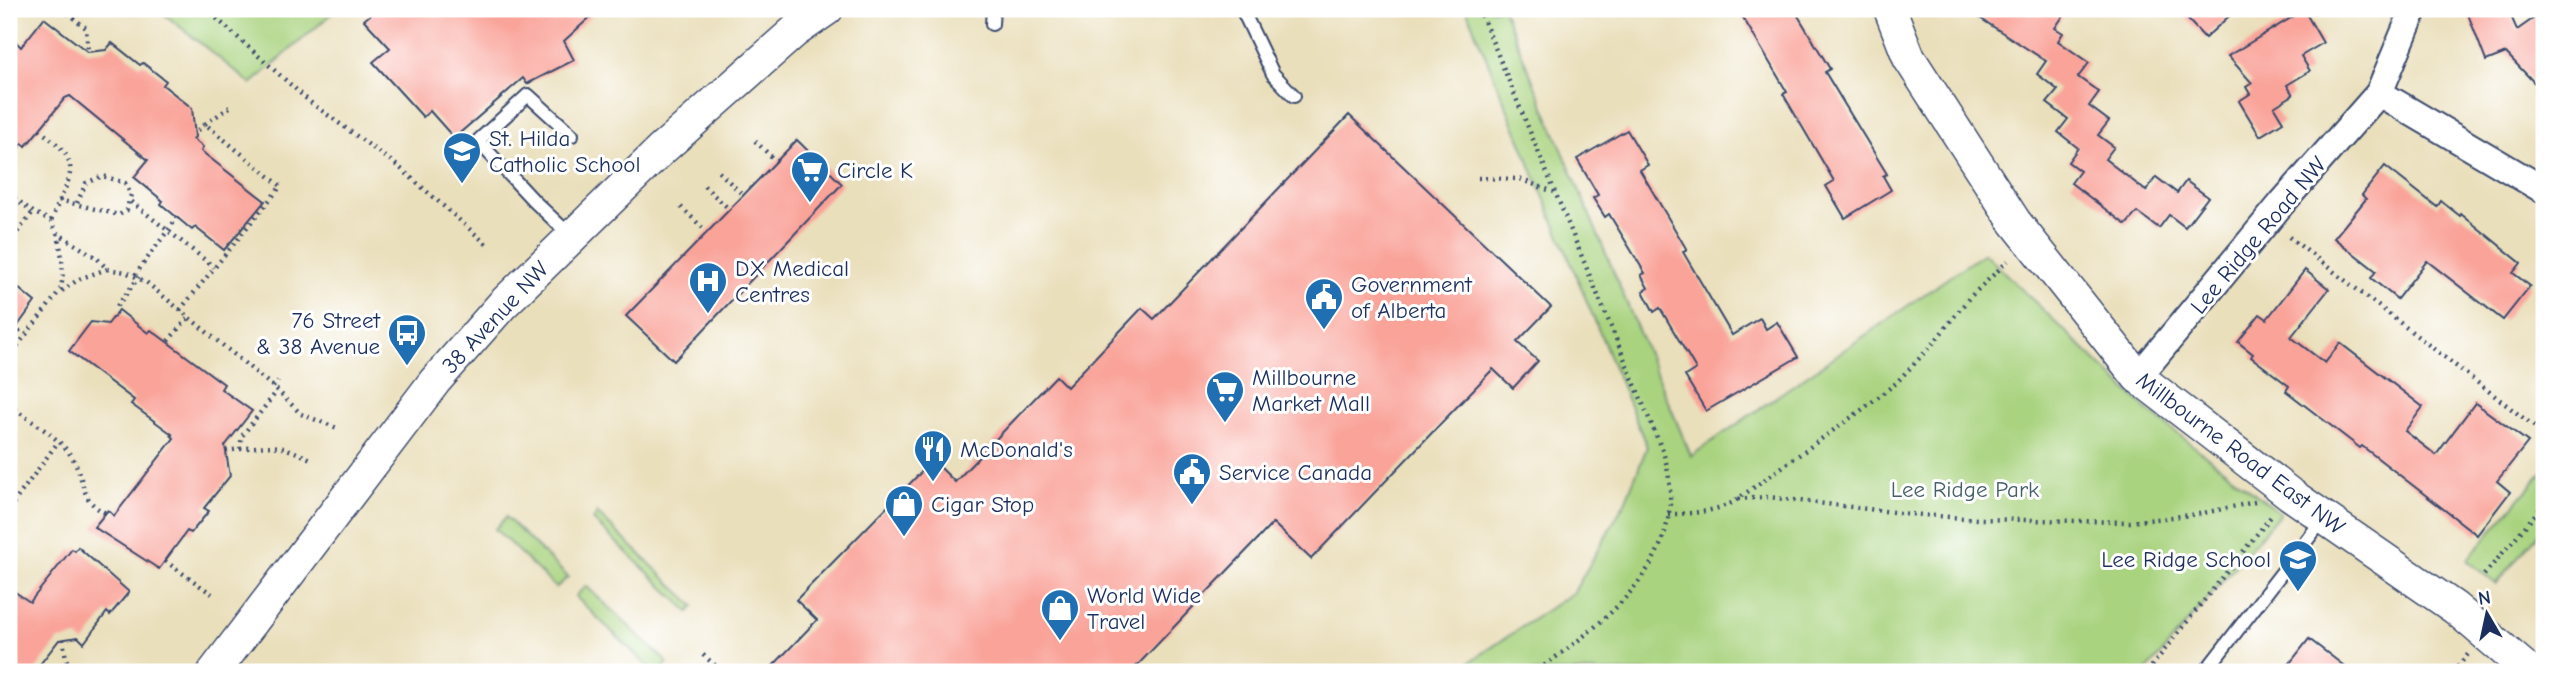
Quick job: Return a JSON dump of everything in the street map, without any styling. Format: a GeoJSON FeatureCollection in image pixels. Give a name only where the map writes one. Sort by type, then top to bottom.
{"type":"FeatureCollection","features":[{"type":"Feature","properties":{"kind":"street","name":"38 Avenue NW"},"geometry":{"type":"LineString","coordinates":[[214,672],[435,380],[502,305],[661,150],[796,31],[827,9]]}},
{"type":"Feature","properties":{"kind":"street","name":"Millbourne Road East NW"},"geometry":{"type":"LineString","coordinates":[[1891,9],[1909,58],[2015,222],[2138,377],[2290,494],[2455,608],[2530,672]]}},
{"type":"Feature","properties":{"kind":"street","name":"Lee Ridge Road NW"},"geometry":{"type":"LineString","coordinates":[[2138,377],[2282,203],[2379,93],[2414,9]]}},
{"type":"Feature","properties":{"kind":"street"},"geometry":{"type":"LineString","coordinates":[[2379,93],[2542,189]]}},
{"type":"Feature","properties":{"kind":"lane"},"geometry":{"type":"LineString","coordinates":[[992,24],[993,9]]}},
{"type":"Feature","properties":{"kind":"lane"},"geometry":{"type":"LineString","coordinates":[[1242,9],[1273,74],[1294,96]]}},
{"type":"Feature","properties":{"kind":"lane"},"geometry":{"type":"LineString","coordinates":[[572,135],[528,95],[478,141],[572,237]]}},
{"type":"Feature","properties":{"kind":"lane"},"geometry":{"type":"LineString","coordinates":[[2205,672],[2324,518]]}},
{"type":"Feature","properties":{"kind":"path"},"geometry":{"type":"LineString","coordinates":[[62,9],[86,28],[88,52]]}},
{"type":"Feature","properties":{"kind":"path"},"geometry":{"type":"LineString","coordinates":[[206,9],[310,102],[399,167],[490,247]]}},
{"type":"Feature","properties":{"kind":"path"},"geometry":{"type":"LineString","coordinates":[[1479,9],[1663,452],[1672,488],[1661,546],[1651,567],[1575,644],[1535,672]]}},
{"type":"Feature","properties":{"kind":"path"},"geometry":{"type":"LineString","coordinates":[[196,131],[230,107]]}},
{"type":"Feature","properties":{"kind":"path"},"geometry":{"type":"LineString","coordinates":[[180,310],[281,186],[205,124]]}},
{"type":"Feature","properties":{"kind":"path"},"geometry":{"type":"LineString","coordinates":[[39,130],[61,149],[71,164],[70,182],[51,221]]}},
{"type":"Feature","properties":{"kind":"path"},"geometry":{"type":"LineString","coordinates":[[755,141],[776,161]]}},
{"type":"Feature","properties":{"kind":"path"},"geometry":{"type":"LineString","coordinates":[[719,172],[743,195]]}},
{"type":"Feature","properties":{"kind":"path"},"geometry":{"type":"LineString","coordinates":[[59,200],[119,215],[127,210],[131,195],[125,183],[103,176],[86,183],[77,203]]}},
{"type":"Feature","properties":{"kind":"path"},"geometry":{"type":"LineString","coordinates":[[1478,178],[1519,179],[1555,192]]}},
{"type":"Feature","properties":{"kind":"path"},"geometry":{"type":"LineString","coordinates":[[704,186],[729,209]]}},
{"type":"Feature","properties":{"kind":"path"},"geometry":{"type":"LineString","coordinates":[[9,194],[33,212],[51,221],[58,233],[63,255],[61,291]]}},
{"type":"Feature","properties":{"kind":"path"},"geometry":{"type":"LineString","coordinates":[[129,201],[214,268]]}},
{"type":"Feature","properties":{"kind":"path"},"geometry":{"type":"LineString","coordinates":[[681,207],[707,232]]}},
{"type":"Feature","properties":{"kind":"path"},"geometry":{"type":"LineString","coordinates":[[9,243],[33,212]]}},
{"type":"Feature","properties":{"kind":"path"},"geometry":{"type":"LineString","coordinates":[[117,306],[180,214]]}},
{"type":"Feature","properties":{"kind":"path"},"geometry":{"type":"LineString","coordinates":[[58,233],[97,258],[107,269]]}},
{"type":"Feature","properties":{"kind":"path"},"geometry":{"type":"LineString","coordinates":[[2289,237],[2544,434]]}},
{"type":"Feature","properties":{"kind":"path"},"geometry":{"type":"LineString","coordinates":[[1668,514],[1716,510],[1738,499],[1863,409],[1896,383],[1931,346],[1969,298],[2008,261]]}},
{"type":"Feature","properties":{"kind":"path"},"geometry":{"type":"LineString","coordinates":[[9,357],[61,291],[79,279],[107,269],[137,276],[275,389],[300,414],[337,428]]}},
{"type":"Feature","properties":{"kind":"path"},"geometry":{"type":"LineString","coordinates":[[168,341],[189,317]]}},
{"type":"Feature","properties":{"kind":"path"},"geometry":{"type":"LineString","coordinates":[[19,331],[24,335]]}},
{"type":"Feature","properties":{"kind":"path"},"geometry":{"type":"LineString","coordinates":[[240,449],[242,436],[278,381]]}},
{"type":"Feature","properties":{"kind":"path"},"geometry":{"type":"LineString","coordinates":[[9,405],[58,442],[73,460],[87,500],[93,507],[106,513]]}},
{"type":"Feature","properties":{"kind":"path"},"geometry":{"type":"LineString","coordinates":[[9,509],[58,442]]}},
{"type":"Feature","properties":{"kind":"path"},"geometry":{"type":"LineString","coordinates":[[226,451],[278,445],[313,460]]}},
{"type":"Feature","properties":{"kind":"path"},"geometry":{"type":"LineString","coordinates":[[1738,499],[1768,497],[1909,514],[1978,519],[2130,522],[2199,514],[2258,502]]}},
{"type":"Feature","properties":{"kind":"path"},"geometry":{"type":"LineString","coordinates":[[2484,575],[2544,504]]}},
{"type":"Feature","properties":{"kind":"path"},"geometry":{"type":"LineString","coordinates":[[2147,672],[2280,505]]}},
{"type":"Feature","properties":{"kind":"path"},"geometry":{"type":"LineString","coordinates":[[165,561],[212,594]]}},
{"type":"Feature","properties":{"kind":"path"},"geometry":{"type":"LineString","coordinates":[[63,639],[66,659],[73,672]]}},
{"type":"Feature","properties":{"kind":"path"},"geometry":{"type":"LineString","coordinates":[[2453,672],[2469,652]]}},
{"type":"Feature","properties":{"kind":"path"},"geometry":{"type":"LineString","coordinates":[[703,655],[723,672]]}},
{"type":"Feature","properties":{"kind":"green space"},"geometry":{"type":"Polygon","coordinates":[[[158,9],[337,9],[251,84],[158,9]]]}},
{"type":"Feature","properties":{"kind":"green space","name":"Lee Ridge Park"},"geometry":{"type":"Polygon","coordinates":[[[1466,9],[1503,9],[1691,456],[1984,253],[2147,410],[2280,513],[2146,672],[1455,672],[1574,592],[1625,502],[1647,447],[1466,9]]]}},
{"type":"Feature","properties":{"kind":"green space"},"geometry":{"type":"Polygon","coordinates":[[[2544,470],[2544,527],[2496,584],[2467,560],[2544,470]]]}},
{"type":"Feature","properties":{"kind":"green space"},"geometry":{"type":"Polygon","coordinates":[[[597,513],[694,606],[689,612],[593,520],[597,513]]]}},
{"type":"Feature","properties":{"kind":"green space"},"geometry":{"type":"Polygon","coordinates":[[[506,517],[568,577],[556,588],[495,529],[506,517]]]}},
{"type":"Feature","properties":{"kind":"green space"},"geometry":{"type":"Polygon","coordinates":[[[586,586],[668,663],[660,672],[654,672],[578,599],[576,596],[586,586]]]}},
{"type":"Feature","properties":{"kind":"building"},"geometry":{"type":"Polygon","coordinates":[[[377,9],[599,9],[564,41],[574,60],[527,84],[523,78],[454,138],[430,111],[423,117],[373,62],[390,48],[364,20],[377,9]]]}},
{"type":"Feature","properties":{"kind":"building"},"geometry":{"type":"Polygon","coordinates":[[[1738,9],[1794,9],[1830,69],[1825,72],[1887,174],[1883,176],[1891,190],[1845,218],[1826,186],[1834,181],[1783,94],[1787,92],[1738,9]]]}},
{"type":"Feature","properties":{"kind":"building"},"geometry":{"type":"Polygon","coordinates":[[[1966,9],[2068,9],[2055,28],[2063,33],[2058,41],[2089,63],[2078,77],[2099,92],[2089,106],[2109,121],[2098,135],[2114,147],[2105,159],[2146,191],[2156,177],[2177,193],[2186,181],[2208,197],[2185,227],[2169,215],[2159,228],[2137,212],[2126,225],[2071,183],[2080,171],[2068,162],[2078,148],[2058,132],[2068,119],[2047,103],[2058,90],[2037,74],[2046,61],[1966,9]]]}},
{"type":"Feature","properties":{"kind":"building"},"geometry":{"type":"Polygon","coordinates":[[[2178,9],[2237,9],[2205,38],[2178,9]]]}},
{"type":"Feature","properties":{"kind":"building"},"geometry":{"type":"Polygon","coordinates":[[[2466,9],[2508,9],[2517,30],[2544,11],[2544,93],[2506,53],[2486,61],[2466,9]]]}},
{"type":"Feature","properties":{"kind":"building"},"geometry":{"type":"Polygon","coordinates":[[[2304,10],[2323,43],[2301,56],[2310,71],[2287,85],[2293,95],[2274,107],[2283,122],[2260,136],[2239,101],[2250,94],[2246,87],[2252,83],[2228,56],[2304,10]]]}},
{"type":"Feature","properties":{"kind":"building"},"geometry":{"type":"Polygon","coordinates":[[[44,18],[88,52],[106,50],[112,43],[166,81],[163,85],[192,108],[193,139],[203,147],[201,151],[265,201],[224,250],[195,227],[192,230],[134,177],[148,160],[70,96],[65,98],[26,146],[22,143],[9,161],[9,35],[21,47],[44,18]]]}},
{"type":"Feature","properties":{"kind":"building","name":"Millbourne Market Mall"},"geometry":{"type":"Polygon","coordinates":[[[1349,115],[1551,307],[1517,342],[1538,361],[1513,388],[1493,369],[1311,559],[1273,523],[1131,672],[767,672],[817,620],[796,600],[933,460],[955,482],[1056,376],[1067,387],[1142,308],[1154,319],[1349,115]]]}},
{"type":"Feature","properties":{"kind":"building"},"geometry":{"type":"Polygon","coordinates":[[[1627,130],[1648,165],[1640,170],[1687,250],[1683,252],[1732,335],[1760,318],[1766,329],[1777,322],[1798,357],[1706,411],[1685,376],[1696,369],[1660,308],[1654,312],[1643,291],[1648,288],[1641,275],[1645,273],[1609,214],[1605,217],[1593,198],[1598,195],[1577,159],[1627,130]]]}},
{"type":"Feature","properties":{"kind":"building"},"geometry":{"type":"Polygon","coordinates":[[[797,140],[842,184],[674,361],[626,316],[797,140]]]}},
{"type":"Feature","properties":{"kind":"building"},"geometry":{"type":"Polygon","coordinates":[[[2385,166],[2437,207],[2441,201],[2460,216],[2461,214],[2521,263],[2513,273],[2530,286],[2503,320],[2427,261],[2397,299],[2371,278],[2376,271],[2334,238],[2366,199],[2362,195],[2385,166]]]}},
{"type":"Feature","properties":{"kind":"building"},"geometry":{"type":"Polygon","coordinates":[[[2305,270],[2329,289],[2291,337],[2325,363],[2340,343],[2423,407],[2405,431],[2436,455],[2475,403],[2528,442],[2497,481],[2510,492],[2477,535],[2286,391],[2289,386],[2251,357],[2253,354],[2238,342],[2260,314],[2267,319],[2305,270]]]}},
{"type":"Feature","properties":{"kind":"building"},"geometry":{"type":"Polygon","coordinates":[[[18,288],[35,302],[9,338],[9,300],[18,288]]]}},
{"type":"Feature","properties":{"kind":"building"},"geometry":{"type":"Polygon","coordinates":[[[119,310],[224,384],[221,389],[252,411],[225,446],[230,476],[204,508],[209,511],[191,533],[187,531],[159,569],[94,527],[108,510],[114,516],[174,438],[131,404],[134,400],[69,351],[91,322],[108,324],[119,310]]]}},
{"type":"Feature","properties":{"kind":"building"},"geometry":{"type":"Polygon","coordinates":[[[78,547],[129,592],[110,615],[107,612],[84,643],[78,637],[59,640],[34,672],[9,672],[9,588],[30,602],[72,549],[75,551],[78,547]]]}},
{"type":"Feature","properties":{"kind":"building"},"geometry":{"type":"Polygon","coordinates":[[[2309,639],[2352,672],[2283,672],[2309,639]]]}},
{"type":"Feature","properties":{"kind":"place","name":"St. Hilda Catholic School"},"geometry":{"type":"Point","coordinates":[462,185]}},
{"type":"Feature","properties":{"kind":"place","name":"Circle K"},"geometry":{"type":"Point","coordinates":[810,204]}},
{"type":"Feature","properties":{"kind":"place","name":"DX Medical Centres"},"geometry":{"type":"Point","coordinates":[708,315]}},
{"type":"Feature","properties":{"kind":"place","name":"Government of Alberta"},"geometry":{"type":"Point","coordinates":[1324,331]}},
{"type":"Feature","properties":{"kind":"place","name":"76 Street & 38 Avenue"},"geometry":{"type":"Point","coordinates":[407,367]}},
{"type":"Feature","properties":{"kind":"place","name":"Millbourne Market Mall"},"geometry":{"type":"Point","coordinates":[1225,424]}},
{"type":"Feature","properties":{"kind":"place","name":"McDonald's"},"geometry":{"type":"Point","coordinates":[933,483]}},
{"type":"Feature","properties":{"kind":"place","name":"Service Canada"},"geometry":{"type":"Point","coordinates":[1192,506]}},
{"type":"Feature","properties":{"kind":"place","name":"Cigar Stop"},"geometry":{"type":"Point","coordinates":[904,538]}},
{"type":"Feature","properties":{"kind":"place","name":"Lee Ridge School"},"geometry":{"type":"Point","coordinates":[2298,593]}},
{"type":"Feature","properties":{"kind":"place","name":"World Wide Travel"},"geometry":{"type":"Point","coordinates":[1060,642]}}]}
